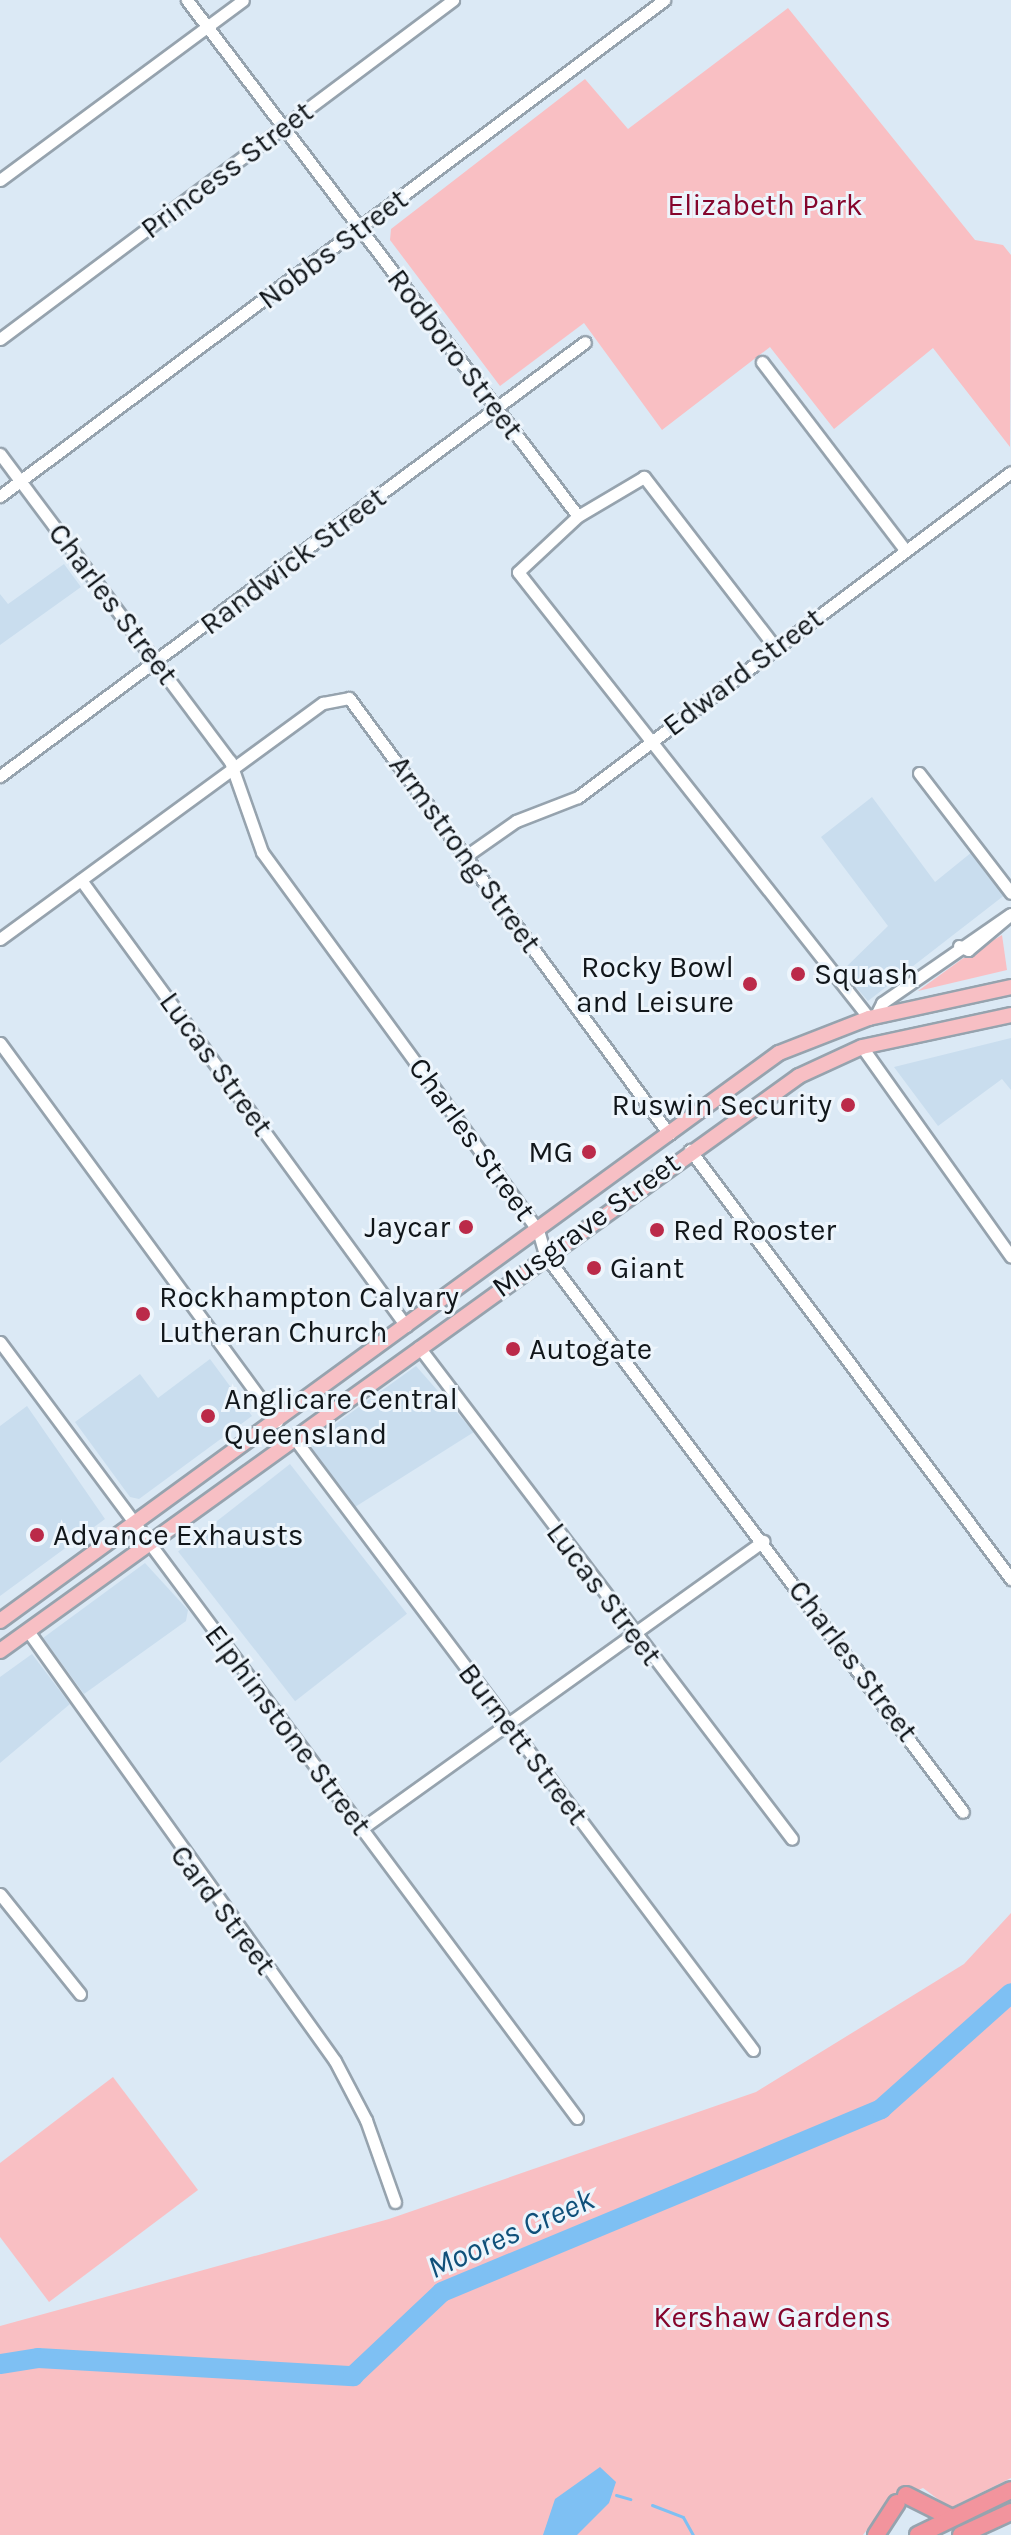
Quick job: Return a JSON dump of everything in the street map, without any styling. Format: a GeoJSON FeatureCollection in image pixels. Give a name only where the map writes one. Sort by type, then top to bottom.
{"type":"FeatureCollection","features":[{"type":"Feature","properties":{"kind":"highway"},"geometry":{"type":"LineString","coordinates":[[920,2535],[1011,2490]]}},
{"type":"Feature","properties":{"kind":"highway"},"geometry":{"type":"LineString","coordinates":[[876,2535],[902,2499],[952,2518]]}},
{"type":"Feature","properties":{"kind":"highway"},"geometry":{"type":"LineString","coordinates":[[961,2535],[982,2530],[1011,2512]]}},
{"type":"Feature","properties":{"kind":"main road","name":"Musgrave Street"},"geometry":{"type":"LineString","coordinates":[[0,1621],[669,1134],[812,1035],[872,1017],[1011,987]]}},
{"type":"Feature","properties":{"kind":"main road","name":"Musgrave Street"},"geometry":{"type":"LineString","coordinates":[[0,1651],[690,1150],[827,1059],[862,1047],[1011,1015]]}},
{"type":"Feature","properties":{"kind":"street","name":"Rodboro Street"},"geometry":{"type":"LineString","coordinates":[[187,0],[578,516]]}},
{"type":"Feature","properties":{"kind":"street"},"geometry":{"type":"LineString","coordinates":[[0,180],[243,0]]}},
{"type":"Feature","properties":{"kind":"street","name":"Princess Street"},"geometry":{"type":"LineString","coordinates":[[0,339],[453,0]]}},
{"type":"Feature","properties":{"kind":"street","name":"Nobbs Street"},"geometry":{"type":"LineString","coordinates":[[0,496],[664,0]]}},
{"type":"Feature","properties":{"kind":"street","name":"Randwick Street"},"geometry":{"type":"LineString","coordinates":[[0,776],[585,342]]}},
{"type":"Feature","properties":{"kind":"street"},"geometry":{"type":"LineString","coordinates":[[762,362],[905,550]]}},
{"type":"Feature","properties":{"kind":"street","name":"Charles Street"},"geometry":{"type":"LineString","coordinates":[[0,454],[233,770],[262,852],[538,1230],[545,1255],[763,1541],[963,1812]]}},
{"type":"Feature","properties":{"kind":"street","name":"Edward Street"},"geometry":{"type":"LineString","coordinates":[[466,856],[516,821],[578,797],[1011,472]]}},
{"type":"Feature","properties":{"kind":"street"},"geometry":{"type":"LineString","coordinates":[[775,647],[644,477],[578,516],[518,572],[872,1017],[882,1003],[959,946],[1010,918]]}},
{"type":"Feature","properties":{"kind":"street","name":"Armstrong Street"},"geometry":{"type":"LineString","coordinates":[[233,770],[341,696],[355,704],[669,1134]]}},
{"type":"Feature","properties":{"kind":"street"},"geometry":{"type":"LineString","coordinates":[[0,939],[233,770]]}},
{"type":"Feature","properties":{"kind":"street"},"geometry":{"type":"LineString","coordinates":[[919,773],[1011,893]]}},
{"type":"Feature","properties":{"kind":"street","name":"Lucas Street"},"geometry":{"type":"LineString","coordinates":[[81,880],[406,1326]]}},
{"type":"Feature","properties":{"kind":"street"},"geometry":{"type":"LineString","coordinates":[[0,1043],[277,1422]]}},
{"type":"Feature","properties":{"kind":"street"},"geometry":{"type":"LineString","coordinates":[[862,1047],[1011,1257]]}},
{"type":"Feature","properties":{"kind":"street"},"geometry":{"type":"LineString","coordinates":[[690,1150],[1011,1579]]}},
{"type":"Feature","properties":{"kind":"street","name":"Elphinstone Street"},"geometry":{"type":"LineString","coordinates":[[0,1342],[577,2118]]}},
{"type":"Feature","properties":{"kind":"street","name":"Lucas Street"},"geometry":{"type":"LineString","coordinates":[[419,1347],[634,1635],[792,1839]]}},
{"type":"Feature","properties":{"kind":"street","name":"Burnett Street"},"geometry":{"type":"LineString","coordinates":[[294,1438],[753,2050]]}},
{"type":"Feature","properties":{"kind":"street"},"geometry":{"type":"LineString","coordinates":[[361,1829],[763,1541]]}},
{"type":"Feature","properties":{"kind":"street","name":"Card Street"},"geometry":{"type":"LineString","coordinates":[[28,1631],[135,1776],[154,1817],[335,2061],[366,2120],[395,2202]]}},
{"type":"Feature","properties":{"kind":"street"},"geometry":{"type":"LineString","coordinates":[[0,1894],[80,1994]]}},
{"type":"Feature","properties":{"kind":"shaded area"},"geometry":{"type":"Polygon","coordinates":[[[64,564],[81,587],[0,645],[0,594],[8,604],[64,564]]]}},
{"type":"Feature","properties":{"kind":"shaded area"},"geometry":{"type":"Polygon","coordinates":[[[872,797],[935,882],[972,852],[1006,894],[868,1001],[842,971],[888,926],[821,837],[872,797]]]}},
{"type":"Feature","properties":{"kind":"shaded area"},"geometry":{"type":"Polygon","coordinates":[[[1011,1038],[1011,1090],[1002,1079],[938,1126],[894,1067],[1011,1038]]]}},
{"type":"Feature","properties":{"kind":"shaded area"},"geometry":{"type":"Polygon","coordinates":[[[210,1359],[252,1416],[139,1499],[130,1497],[75,1422],[140,1374],[158,1398],[210,1359]]]}},
{"type":"Feature","properties":{"kind":"shaded area"},"geometry":{"type":"Polygon","coordinates":[[[416,1366],[474,1432],[355,1507],[312,1451],[313,1440],[416,1366]]]}},
{"type":"Feature","properties":{"kind":"shaded area"},"geometry":{"type":"Polygon","coordinates":[[[27,1406],[105,1519],[0,1596],[0,1426],[27,1406]]]}},
{"type":"Feature","properties":{"kind":"shaded area"},"geometry":{"type":"Polygon","coordinates":[[[290,1464],[407,1614],[295,1701],[178,1551],[290,1464]]]}},
{"type":"Feature","properties":{"kind":"shaded area"},"geometry":{"type":"Polygon","coordinates":[[[145,1563],[188,1610],[186,1621],[84,1694],[43,1638],[145,1563]]]}},
{"type":"Feature","properties":{"kind":"shaded area"},"geometry":{"type":"Polygon","coordinates":[[[32,1654],[70,1704],[0,1763],[0,1677],[32,1654]]]}},
{"type":"Feature","properties":{"kind":"green space","name":"Elizabeth Park"},"geometry":{"type":"Polygon","coordinates":[[[788,8],[975,240],[1003,245],[1011,255],[1010,447],[933,348],[834,429],[770,347],[662,430],[584,323],[500,386],[390,240],[391,229],[585,79],[628,129],[788,8]]]}},
{"type":"Feature","properties":{"kind":"green space"},"geometry":{"type":"Polygon","coordinates":[[[1002,935],[1007,970],[918,991],[962,959],[1002,935]]]}},
{"type":"Feature","properties":{"kind":"green space","name":"Kershaw Gardens"},"geometry":{"type":"Polygon","coordinates":[[[1011,1913],[1011,2478],[950,2508],[923,2488],[887,2503],[863,2535],[0,2535],[0,2326],[389,2219],[756,2092],[964,1964],[1011,1913]]]}},
{"type":"Feature","properties":{"kind":"green space"},"geometry":{"type":"Polygon","coordinates":[[[113,2077],[198,2190],[49,2302],[0,2237],[0,2163],[113,2077]]]}},
{"type":"Feature","properties":{"kind":"water"},"geometry":{"type":"Polygon","coordinates":[[[600,2467],[616,2482],[609,2503],[577,2535],[543,2535],[555,2499],[600,2467]]]}},
{"type":"Feature","properties":{"kind":"waterway","name":"Moores Creek"},"geometry":{"type":"LineString","coordinates":[[0,2364],[38,2358],[353,2376],[442,2292],[881,2109],[1011,1993]]}},
{"type":"Feature","properties":{"kind":"waterway"},"geometry":{"type":"LineString","coordinates":[[616,2495],[630,2499]]}},
{"type":"Feature","properties":{"kind":"waterway"},"geometry":{"type":"LineString","coordinates":[[652,2505],[683,2517],[693,2535]]}},
{"type":"Feature","properties":{"kind":"place","name":"Squash"},"geometry":{"type":"Point","coordinates":[798,974]}},
{"type":"Feature","properties":{"kind":"place","name":"Rocky Bowl and Leisure"},"geometry":{"type":"Point","coordinates":[750,984]}},
{"type":"Feature","properties":{"kind":"place","name":"Ruswin Security"},"geometry":{"type":"Point","coordinates":[848,1105]}},
{"type":"Feature","properties":{"kind":"place","name":"MG"},"geometry":{"type":"Point","coordinates":[589,1152]}},
{"type":"Feature","properties":{"kind":"place","name":"Jaycar"},"geometry":{"type":"Point","coordinates":[466,1227]}},
{"type":"Feature","properties":{"kind":"place","name":"Red Rooster"},"geometry":{"type":"Point","coordinates":[657,1230]}},
{"type":"Feature","properties":{"kind":"place","name":"Giant"},"geometry":{"type":"Point","coordinates":[594,1268]}},
{"type":"Feature","properties":{"kind":"place","name":"Rockhampton Calvary Lutheran Church"},"geometry":{"type":"Point","coordinates":[143,1314]}},
{"type":"Feature","properties":{"kind":"place","name":"Autogate"},"geometry":{"type":"Point","coordinates":[513,1349]}},
{"type":"Feature","properties":{"kind":"place","name":"Anglicare Central Queensland"},"geometry":{"type":"Point","coordinates":[208,1416]}},
{"type":"Feature","properties":{"kind":"place","name":"Advance Exhausts"},"geometry":{"type":"Point","coordinates":[37,1535]}}]}
